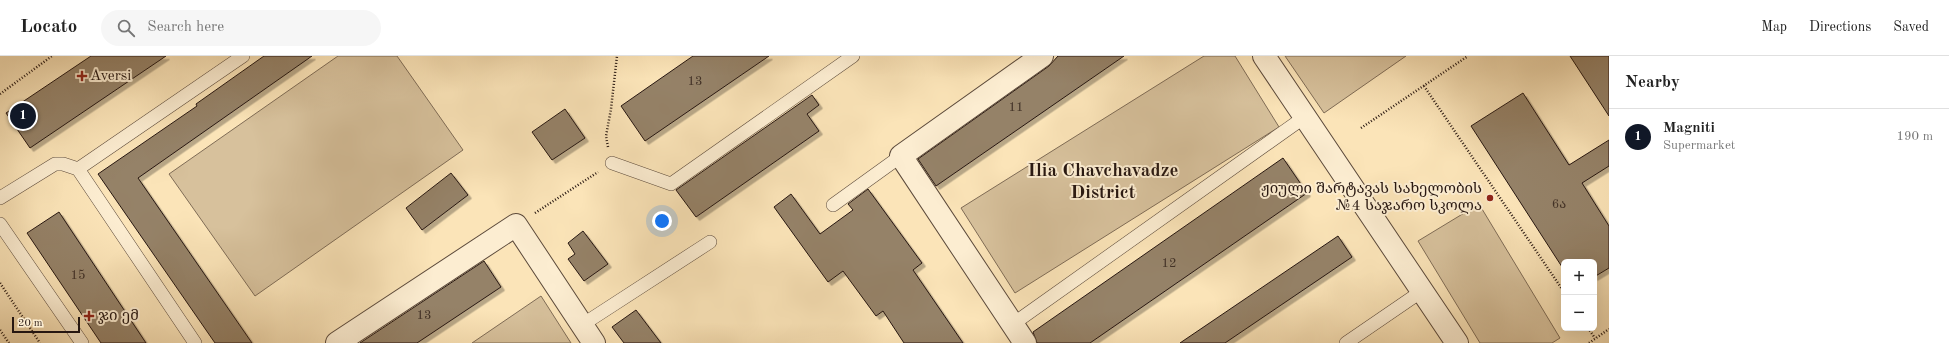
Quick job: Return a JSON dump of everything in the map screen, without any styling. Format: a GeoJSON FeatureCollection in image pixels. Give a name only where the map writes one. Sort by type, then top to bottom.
{"type":"FeatureCollection","features":[{"type":"Feature","properties":{"kind":"street"},"geometry":{"type":"LineString","coordinates":[[1025,343],[901,156],[1042,56]]}},
{"type":"Feature","properties":{"kind":"street"},"geometry":{"type":"LineString","coordinates":[[1264,56],[1306,116],[1457,343]]}},
{"type":"Feature","properties":{"kind":"street"},"geometry":{"type":"LineString","coordinates":[[337,343],[516,225],[594,343]]}},
{"type":"Feature","properties":{"kind":"lane"},"geometry":{"type":"LineString","coordinates":[[78,169],[243,56]]}},
{"type":"Feature","properties":{"kind":"lane"},"geometry":{"type":"LineString","coordinates":[[612,163],[671,184],[854,56]]}},
{"type":"Feature","properties":{"kind":"lane"},"geometry":{"type":"LineString","coordinates":[[1013,324],[1306,116]]}},
{"type":"Feature","properties":{"kind":"lane"},"geometry":{"type":"LineString","coordinates":[[833,204],[901,156]]}},
{"type":"Feature","properties":{"kind":"lane"},"geometry":{"type":"LineString","coordinates":[[0,198],[55,164],[63,164],[78,169],[195,343]]}},
{"type":"Feature","properties":{"kind":"lane"},"geometry":{"type":"LineString","coordinates":[[0,224],[82,343]]}},
{"type":"Feature","properties":{"kind":"lane"},"geometry":{"type":"LineString","coordinates":[[582,325],[710,242]]}},
{"type":"Feature","properties":{"kind":"lane"},"geometry":{"type":"LineString","coordinates":[[1346,343],[1422,291]]}},
{"type":"Feature","properties":{"kind":"path"},"geometry":{"type":"LineString","coordinates":[[0,94],[52,56]]}},
{"type":"Feature","properties":{"kind":"path"},"geometry":{"type":"LineString","coordinates":[[516,225],[612,163],[606,136],[611,109],[617,56]]}},
{"type":"Feature","properties":{"kind":"path"},"geometry":{"type":"LineString","coordinates":[[1361,128],[1468,56]]}},
{"type":"Feature","properties":{"kind":"path"},"geometry":{"type":"LineString","coordinates":[[1424,86],[1561,288]]}},
{"type":"Feature","properties":{"kind":"path"},"geometry":{"type":"LineString","coordinates":[[0,283],[40,343]]}},
{"type":"Feature","properties":{"kind":"path"},"geometry":{"type":"LineString","coordinates":[[1589,343],[1609,329]]}},
{"type":"Feature","properties":{"kind":"path"},"geometry":{"type":"LineString","coordinates":[[0,330],[9,343]]}},
{"type":"Feature","properties":{"kind":"path"},"geometry":{"type":"LineString","coordinates":[[1590,331],[1595,338]]}},
{"type":"Feature","properties":{"kind":"shaded area"},"geometry":{"type":"Polygon","coordinates":[[[338,56],[397,56],[463,150],[255,296],[169,174],[338,56]]]}},
{"type":"Feature","properties":{"kind":"shaded area"},"geometry":{"type":"Polygon","coordinates":[[[1204,56],[1235,56],[1279,127],[1015,293],[961,208],[1204,56]]]}},
{"type":"Feature","properties":{"kind":"shaded area"},"geometry":{"type":"Polygon","coordinates":[[[1285,56],[1406,56],[1324,113],[1285,56]]]}},
{"type":"Feature","properties":{"kind":"shaded area"},"geometry":{"type":"Polygon","coordinates":[[[1479,204],[1560,338],[1552,343],[1480,343],[1418,241],[1479,204]]]}},
{"type":"Feature","properties":{"kind":"shaded area"},"geometry":{"type":"Polygon","coordinates":[[[541,296],[571,343],[472,343],[541,296]]]}},
{"type":"Feature","properties":{"kind":"building"},"geometry":{"type":"Polygon","coordinates":[[[91,56],[166,56],[30,148],[6,113],[91,56]]]}},
{"type":"Feature","properties":{"kind":"building"},"geometry":{"type":"Polygon","coordinates":[[[264,56],[312,56],[138,178],[252,343],[215,343],[98,174],[197,106],[196,104],[264,56]]]}},
{"type":"Feature","properties":{"kind":"building"},"geometry":{"type":"Polygon","coordinates":[[[693,56],[769,56],[645,141],[621,106],[693,56]]]}},
{"type":"Feature","properties":{"kind":"building"},"geometry":{"type":"Polygon","coordinates":[[[1058,56],[1124,56],[936,186],[918,159],[1049,66],[1058,56]]]}},
{"type":"Feature","properties":{"kind":"building"},"geometry":{"type":"Polygon","coordinates":[[[1570,56],[1609,56],[1609,116],[1570,56]]]}},
{"type":"Feature","properties":{"kind":"building"},"geometry":{"type":"Polygon","coordinates":[[[1523,93],[1569,165],[1609,140],[1609,166],[1582,183],[1609,226],[1609,268],[1597,275],[1597,259],[1561,259],[1561,265],[1471,126],[1523,93]]]}},
{"type":"Feature","properties":{"kind":"building"},"geometry":{"type":"Polygon","coordinates":[[[812,95],[819,105],[807,114],[819,131],[696,217],[676,190],[812,95]]]}},
{"type":"Feature","properties":{"kind":"building"},"geometry":{"type":"Polygon","coordinates":[[[565,109],[585,138],[552,160],[532,132],[565,109]]]}},
{"type":"Feature","properties":{"kind":"building"},"geometry":{"type":"Polygon","coordinates":[[[1283,158],[1307,193],[1090,343],[1037,343],[1033,332],[1283,158]]]}},
{"type":"Feature","properties":{"kind":"building"},"geometry":{"type":"Polygon","coordinates":[[[451,173],[468,195],[422,230],[406,208],[451,173]]]}},
{"type":"Feature","properties":{"kind":"building"},"geometry":{"type":"Polygon","coordinates":[[[868,189],[922,263],[913,270],[963,343],[904,343],[883,311],[876,316],[843,271],[828,282],[774,207],[791,194],[820,234],[853,210],[848,204],[868,189]]]}},
{"type":"Feature","properties":{"kind":"building"},"geometry":{"type":"Polygon","coordinates":[[[59,212],[146,343],[101,343],[27,233],[59,212]]]}},
{"type":"Feature","properties":{"kind":"building"},"geometry":{"type":"Polygon","coordinates":[[[583,231],[608,264],[584,281],[568,259],[575,254],[568,243],[583,231]]]}},
{"type":"Feature","properties":{"kind":"building"},"geometry":{"type":"Polygon","coordinates":[[[1338,236],[1352,257],[1225,343],[1180,343],[1338,236]]]}},
{"type":"Feature","properties":{"kind":"building"},"geometry":{"type":"Polygon","coordinates":[[[484,261],[501,287],[417,343],[360,343],[484,261]]]}},
{"type":"Feature","properties":{"kind":"building"},"geometry":{"type":"Polygon","coordinates":[[[636,310],[661,343],[624,343],[612,327],[636,310]]]}},
{"type":"Feature","properties":{"kind":"place","name":"Aversi"},"geometry":{"type":"Point","coordinates":[82,76]}},
{"type":"Feature","properties":{"kind":"place","name":"Magniti"},"geometry":{"type":"Point","coordinates":[23,116]}},
{"type":"Feature","properties":{"kind":"place","name":"ჟიული შარტავას სახელობის №4 საჯარო სკოლა"},"geometry":{"type":"Point","coordinates":[1490,198]}},
{"type":"Feature","properties":{"kind":"place","name":"ჯი ემ"},"geometry":{"type":"Point","coordinates":[89,316]}},
{"type":"Feature","properties":{"kind":"district","name":"Ilia Chavchavadze District"},"geometry":{"type":"Point","coordinates":[1103,182]}}]}
